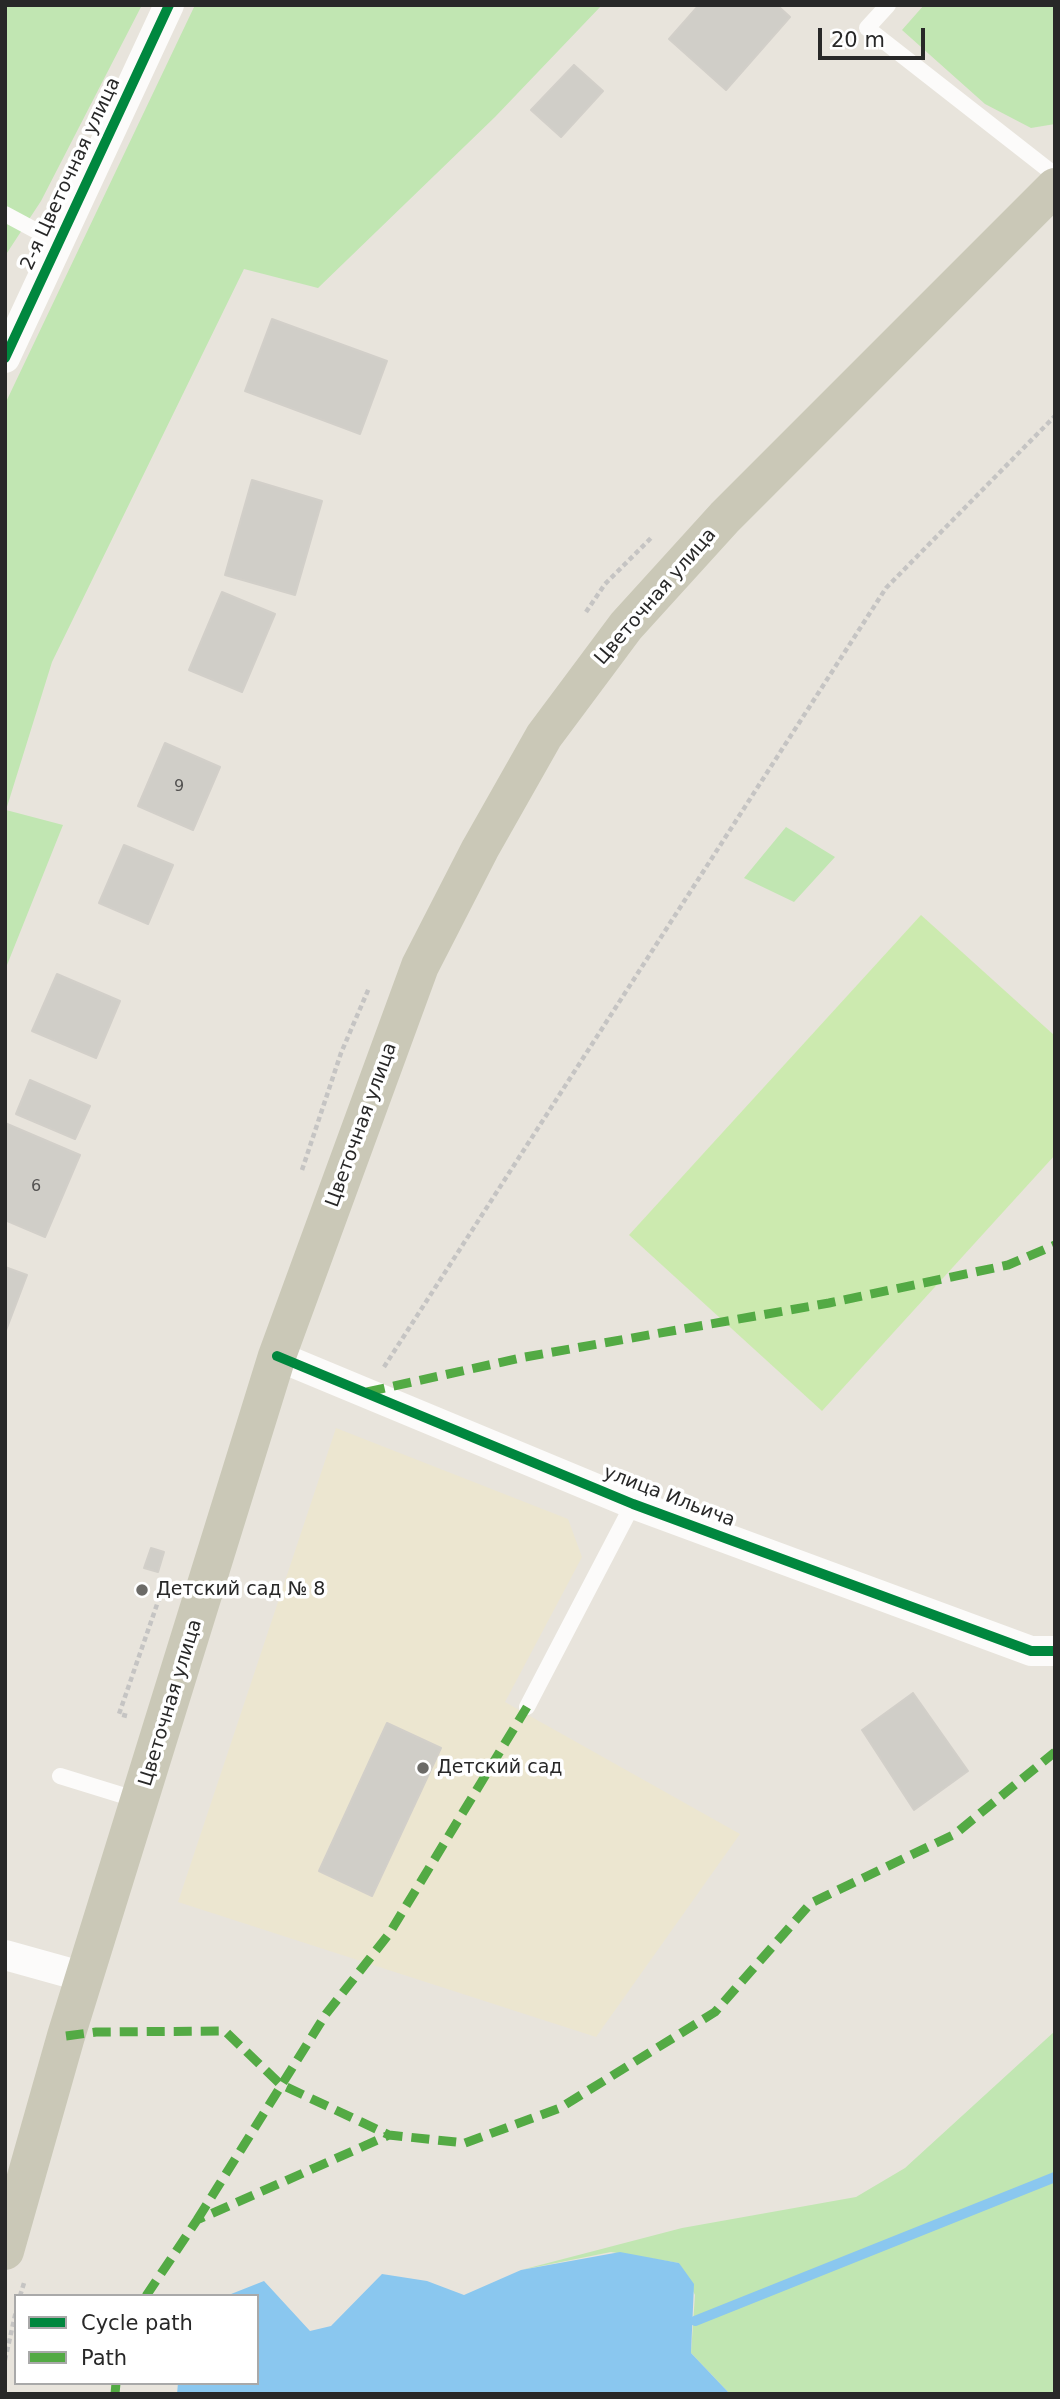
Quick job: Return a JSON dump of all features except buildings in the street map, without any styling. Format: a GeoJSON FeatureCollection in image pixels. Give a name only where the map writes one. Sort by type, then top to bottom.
{"type":"FeatureCollection","features":[{"type":"Feature","properties":{"kind":"main road","name":"Цветочная улица"},"geometry":{"type":"LineString","coordinates":[[5,2251],[84,1977],[278,1356],[420,967],[480,849],[544,736],[626,626],[725,517],[1055,187]]}},
{"type":"Feature","properties":{"kind":"street","name":"2-я Цветочная улица"},"geometry":{"type":"LineString","coordinates":[[5,358],[169,5]]}},
{"type":"Feature","properties":{"kind":"street","name":"улица Ильича"},"geometry":{"type":"LineString","coordinates":[[278,1356],[633,1504],[1031,1651],[1055,1651]]}},
{"type":"Feature","properties":{"kind":"street"},"geometry":{"type":"LineString","coordinates":[[12,1965],[84,1977]]}},
{"type":"Feature","properties":{"kind":"lane"},"geometry":{"type":"LineString","coordinates":[[888,5],[867,28],[1055,175]]}},
{"type":"Feature","properties":{"kind":"lane"},"geometry":{"type":"LineString","coordinates":[[5,214],[59,243]]}},
{"type":"Feature","properties":{"kind":"lane"},"geometry":{"type":"LineString","coordinates":[[527,1707],[633,1504]]}},
{"type":"Feature","properties":{"kind":"lane"},"geometry":{"type":"LineString","coordinates":[[60,1776],[141,1801]]}},
{"type":"Feature","properties":{"kind":"path"},"geometry":{"type":"LineString","coordinates":[[368,1392],[886,588],[1055,416]]}},
{"type":"Feature","properties":{"kind":"path"},"geometry":{"type":"LineString","coordinates":[[5,2360],[14,2320]]}},
{"type":"Feature","properties":{"kind":"shaded area","name":"Детский сад"},"geometry":{"type":"Polygon","coordinates":[[[336,1428],[568,1519],[582,1557],[505,1702],[740,1834],[596,2037],[178,1902],[336,1428]]]}},
{"type":"Feature","properties":{"kind":"green space"},"geometry":{"type":"Polygon","coordinates":[[[5,5],[142,5],[41,201],[5,256],[5,5]]]}},
{"type":"Feature","properties":{"kind":"green space"},"geometry":{"type":"Polygon","coordinates":[[[195,5],[602,5],[495,117],[318,288],[244,269],[52,662],[6,810],[63,825],[5,970],[5,404],[195,5]]]}},
{"type":"Feature","properties":{"kind":"green space"},"geometry":{"type":"Polygon","coordinates":[[[924,5],[1055,5],[1055,124],[1031,128],[985,104],[902,30],[924,5]]]}},
{"type":"Feature","properties":{"kind":"green space"},"geometry":{"type":"Polygon","coordinates":[[[786,827],[835,857],[794,902],[744,878],[786,827]]]}},
{"type":"Feature","properties":{"kind":"green space"},"geometry":{"type":"Polygon","coordinates":[[[921,915],[1055,1036],[1055,1155],[822,1411],[629,1235],[921,915]]]}},
{"type":"Feature","properties":{"kind":"green space"},"geometry":{"type":"Polygon","coordinates":[[[1055,2031],[1055,2394],[730,2394],[691,2353],[695,2295],[679,2263],[611,2252],[521,2270],[682,2228],[856,2197],[905,2168],[1055,2031]]]}},
{"type":"Feature","properties":{"kind":"water"},"geometry":{"type":"Polygon","coordinates":[[[620,2252],[679,2263],[694,2284],[691,2353],[730,2394],[177,2394],[178,2385],[259,2385],[259,2294],[231,2294],[264,2281],[310,2331],[331,2326],[382,2274],[427,2281],[464,2295],[521,2270],[620,2252]]]}},
{"type":"Feature","properties":{"kind":"waterway"},"geometry":{"type":"LineString","coordinates":[[695,2321],[1055,2177]]}},
{"type":"Feature","properties":{"kind":"marked path"},"geometry":{"type":"LineString","coordinates":[[367,1392],[525,1357],[829,1303],[1008,1265],[1055,1245]]}},
{"type":"Feature","properties":{"kind":"marked path"},"geometry":{"type":"LineString","coordinates":[[197,2220],[326,2014],[389,1934],[527,1707]]}},
{"type":"Feature","properties":{"kind":"marked path"},"geometry":{"type":"LineString","coordinates":[[147,2294],[197,2220],[389,2135],[465,2143],[560,2108],[715,2012],[811,1903],[955,1834],[1055,1752]]}},
{"type":"Feature","properties":{"kind":"marked path"},"geometry":{"type":"LineString","coordinates":[[66,2036],[96,2032],[225,2031],[280,2084],[389,2135]]}},
{"type":"Feature","properties":{"kind":"marked path"},"geometry":{"type":"LineString","coordinates":[[115,2394],[116,2385]]}},
{"type":"Feature","properties":{"kind":"cycle path"},"geometry":{"type":"LineString","coordinates":[[5,358],[169,5]]}},
{"type":"Feature","properties":{"kind":"cycle path"},"geometry":{"type":"LineString","coordinates":[[277,1356],[633,1504],[1031,1651],[1055,1651]]}},
{"type":"Feature","properties":{"kind":"place","name":"Детский сад № 8"},"geometry":{"type":"Point","coordinates":[142,1590]}},
{"type":"Feature","properties":{"kind":"place","name":"Детский сад"},"geometry":{"type":"Point","coordinates":[423,1768]}}]}
